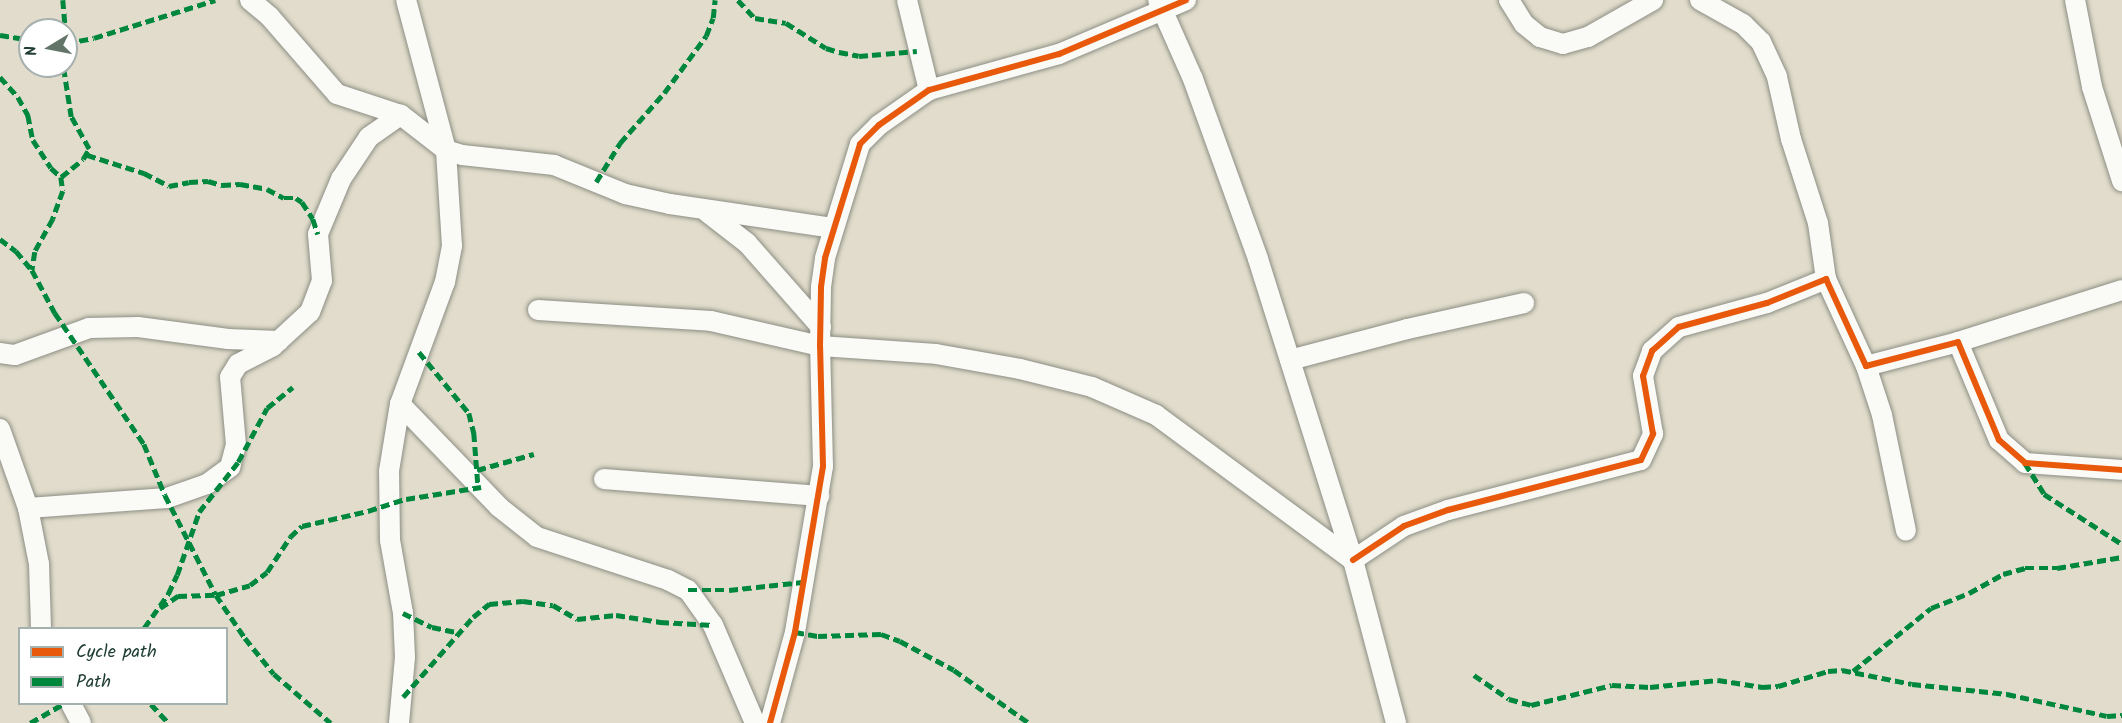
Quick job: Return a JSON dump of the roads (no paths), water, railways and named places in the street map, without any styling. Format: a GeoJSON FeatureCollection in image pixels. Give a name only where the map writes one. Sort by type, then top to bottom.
{"type":"FeatureCollection","features":[{"type":"Feature","properties":{"kind":"street"},"geometry":{"type":"LineString","coordinates":[[250,0],[270,17],[337,94],[401,115],[446,150],[462,155],[554,165],[626,194],[705,211],[832,228]]}},
{"type":"Feature","properties":{"kind":"street"},"geometry":{"type":"LineString","coordinates":[[399,723],[405,657],[403,613],[390,540],[388,503],[390,460],[400,404],[445,282],[452,246],[446,150],[406,0]]}},
{"type":"Feature","properties":{"kind":"street"},"geometry":{"type":"LineString","coordinates":[[907,0],[929,90]]}},
{"type":"Feature","properties":{"kind":"street"},"geometry":{"type":"LineString","coordinates":[[770,723],[795,632],[819,496],[824,440],[820,287],[832,228],[860,144],[879,125],[929,90],[1059,54],[1161,6],[1186,0]]}},
{"type":"Feature","properties":{"kind":"street"},"geometry":{"type":"LineString","coordinates":[[1509,0],[1524,24],[1540,37],[1563,44],[1588,37],[1653,0]]}},
{"type":"Feature","properties":{"kind":"street"},"geometry":{"type":"LineString","coordinates":[[1700,0],[1743,24],[1761,42],[1777,77],[1791,139],[1818,223],[1826,279],[1866,366],[1882,415],[1906,531]]}},
{"type":"Feature","properties":{"kind":"street"},"geometry":{"type":"LineString","coordinates":[[2075,0],[2092,87],[2122,181]]}},
{"type":"Feature","properties":{"kind":"street"},"geometry":{"type":"LineString","coordinates":[[1161,6],[1193,79],[1258,259],[1353,560],[1396,723]]}},
{"type":"Feature","properties":{"kind":"street"},"geometry":{"type":"LineString","coordinates":[[28,508],[167,498],[207,484],[230,467],[236,445],[230,377],[238,364],[279,341],[310,312],[322,281],[318,234],[341,179],[369,137],[401,115]]}},
{"type":"Feature","properties":{"kind":"street"},"geometry":{"type":"LineString","coordinates":[[705,211],[747,243],[821,336]]}},
{"type":"Feature","properties":{"kind":"street"},"geometry":{"type":"LineString","coordinates":[[1353,560],[1404,526],[1448,510],[1641,460],[1653,434],[1642,376],[1652,351],[1679,327],[1767,303],[1826,279]]}},
{"type":"Feature","properties":{"kind":"street"},"geometry":{"type":"LineString","coordinates":[[1866,366],[1958,342],[2122,290]]}},
{"type":"Feature","properties":{"kind":"street"},"geometry":{"type":"LineString","coordinates":[[1290,360],[1407,329],[1524,303]]}},
{"type":"Feature","properties":{"kind":"street"},"geometry":{"type":"LineString","coordinates":[[537,310],[711,321],[821,336],[1020,369],[1092,387],[1156,415],[1353,560]]}},
{"type":"Feature","properties":{"kind":"street"},"geometry":{"type":"LineString","coordinates":[[0,353],[15,355],[89,328],[138,327],[228,339],[279,341]]}},
{"type":"Feature","properties":{"kind":"street"},"geometry":{"type":"LineString","coordinates":[[1958,342],[1999,440],[2025,463],[2122,470]]}},
{"type":"Feature","properties":{"kind":"street"},"geometry":{"type":"LineString","coordinates":[[400,404],[499,507],[537,537],[668,580],[688,590],[712,625],[755,723]]}},
{"type":"Feature","properties":{"kind":"street"},"geometry":{"type":"LineString","coordinates":[[0,429],[28,508],[39,564],[41,627]]}},
{"type":"Feature","properties":{"kind":"street"},"geometry":{"type":"LineString","coordinates":[[604,479],[819,496]]}},
{"type":"Feature","properties":{"kind":"street"},"geometry":{"type":"LineString","coordinates":[[72,705],[81,723]]}}]}
